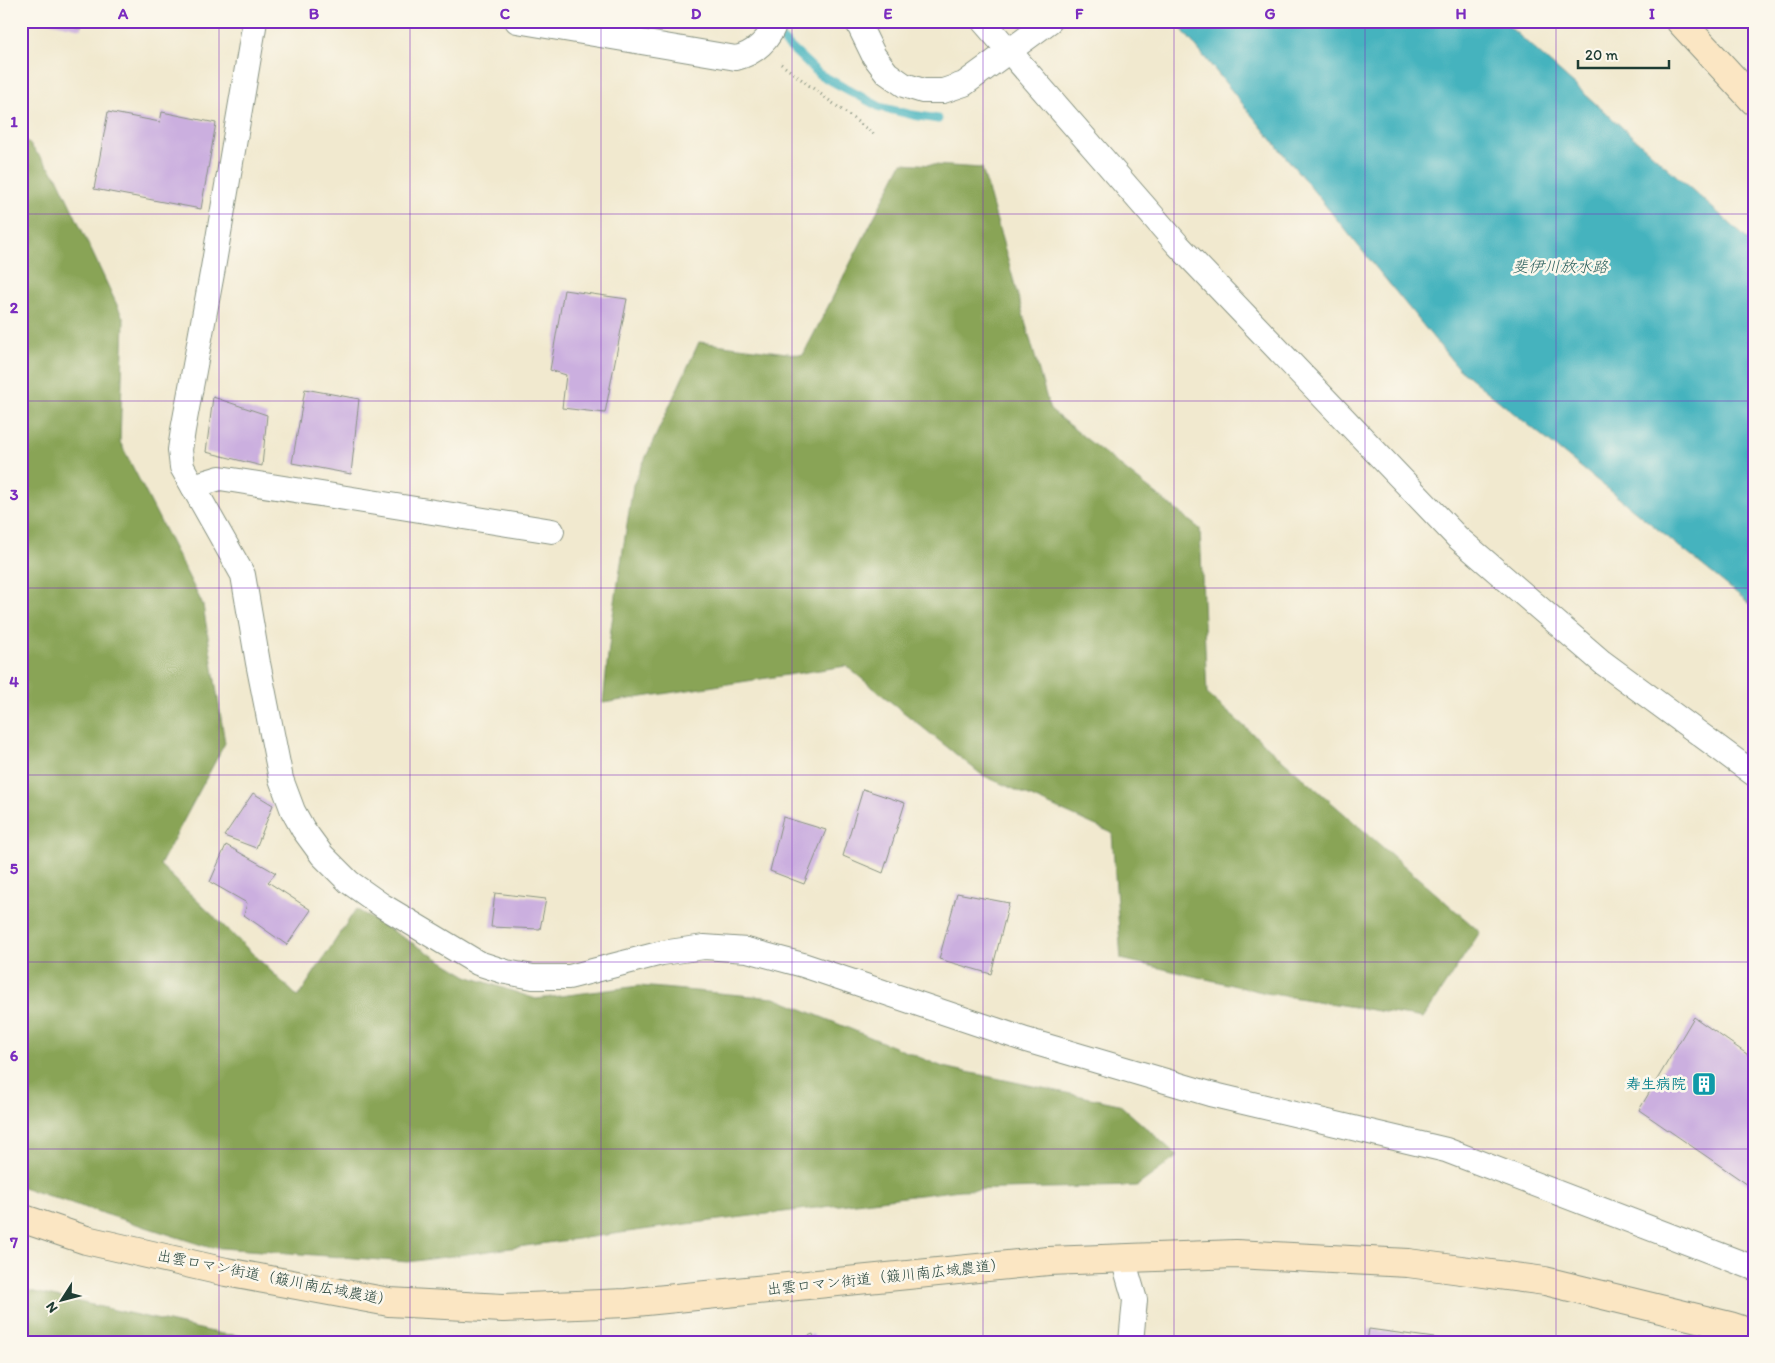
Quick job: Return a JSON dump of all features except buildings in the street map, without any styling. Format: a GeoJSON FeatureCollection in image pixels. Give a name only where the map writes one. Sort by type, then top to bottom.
{"type":"FeatureCollection","features":[{"type":"Feature","properties":{"kind":"street"},"geometry":{"type":"LineString","coordinates":[[255,21],[180,450],[182,467],[243,575],[281,779],[293,811],[322,854],[349,882],[382,906],[478,963],[506,972],[533,978],[569,977],[662,953],[704,948],[747,950],[803,965],[1026,1040],[1210,1094],[1446,1150],[1754,1268]]}},
{"type":"Feature","properties":{"kind":"street"},"geometry":{"type":"LineString","coordinates":[[516,21],[736,58],[750,53],[768,33]]}},
{"type":"Feature","properties":{"kind":"street"},"geometry":{"type":"LineString","coordinates":[[857,21],[874,56],[887,73],[904,85],[923,91],[943,91],[964,84],[1045,24]]}},
{"type":"Feature","properties":{"kind":"street"},"geometry":{"type":"LineString","coordinates":[[983,21],[1178,246],[1457,537],[1602,662],[1754,774]]}},
{"type":"Feature","properties":{"kind":"street"},"geometry":{"type":"LineString","coordinates":[[1680,21],[1754,101]]}},
{"type":"Feature","properties":{"kind":"street"},"geometry":{"type":"LineString","coordinates":[[193,486],[220,478],[552,532]]}},
{"type":"Feature","properties":{"kind":"street","name":"出雲ロマン街道（簸川南広域農道）"},"geometry":{"type":"LineString","coordinates":[[21,1218],[86,1240],[236,1274],[389,1302],[502,1308],[626,1303],[1048,1262],[1236,1254],[1408,1263],[1545,1281],[1730,1326],[1754,1334]]}},
{"type":"Feature","properties":{"kind":"street"},"geometry":{"type":"LineString","coordinates":[[1123,1259],[1135,1300],[1131,1342]]}},
{"type":"Feature","properties":{"kind":"path"},"geometry":{"type":"LineString","coordinates":[[768,33],[875,135]]}},
{"type":"Feature","properties":{"kind":"green space"},"geometry":{"type":"Polygon","coordinates":[[[21,134],[57,177],[124,320],[120,442],[203,605],[225,743],[160,865],[298,997],[356,909],[467,976],[536,999],[639,986],[775,998],[943,1067],[1119,1104],[1178,1156],[1137,1186],[960,1190],[679,1225],[408,1262],[208,1247],[21,1187],[21,134]]]}},
{"type":"Feature","properties":{"kind":"green space"},"geometry":{"type":"Polygon","coordinates":[[[902,163],[982,168],[1050,410],[1200,529],[1207,694],[1480,932],[1423,1018],[1266,993],[1121,959],[1112,833],[982,775],[846,666],[603,703],[611,628],[633,485],[699,342],[803,355],[902,163]]]}},
{"type":"Feature","properties":{"kind":"green space"},"geometry":{"type":"Polygon","coordinates":[[[21,1289],[222,1334],[310,1342],[21,1342],[21,1289]]]}},
{"type":"Feature","properties":{"kind":"water","name":"斐伊川放水路"},"geometry":{"type":"Polygon","coordinates":[[[1175,21],[1503,21],[1754,245],[1754,607],[1458,368],[1175,21]]]}},
{"type":"Feature","properties":{"kind":"waterway"},"geometry":{"type":"LineString","coordinates":[[772,30],[819,74],[880,107],[938,119]]}},
{"type":"Feature","properties":{"kind":"place","name":"寿生病院"},"geometry":{"type":"Point","coordinates":[1704,1084]}}]}
